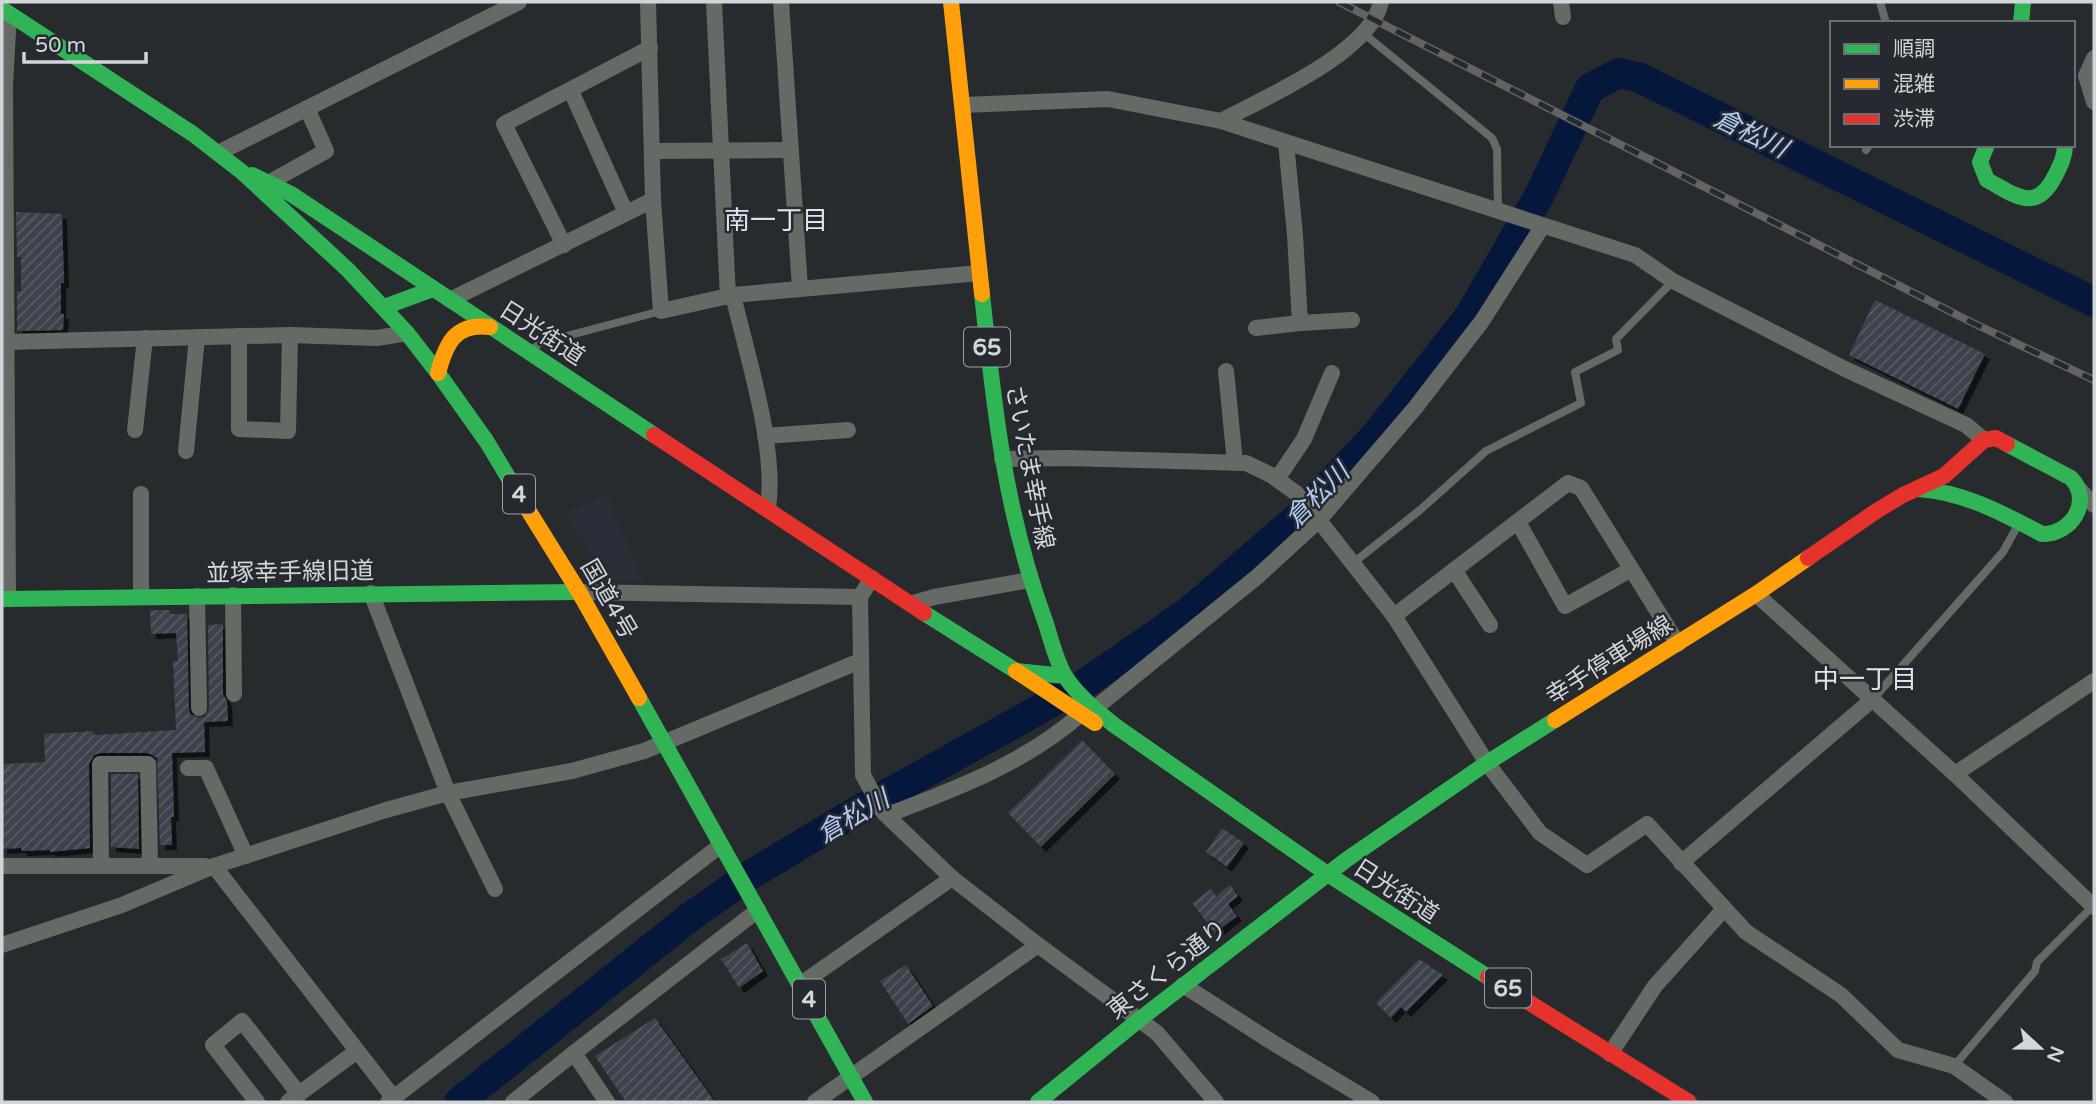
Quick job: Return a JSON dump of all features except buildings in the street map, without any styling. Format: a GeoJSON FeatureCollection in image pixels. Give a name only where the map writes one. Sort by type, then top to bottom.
{"type":"FeatureCollection","features":[{"type":"Feature","properties":{"kind":"main road","name":"さいたま幸手線"},"geometry":{"type":"LineString","coordinates":[[951,2],[979,273],[1002,459],[1015,527],[1030,580],[1068,679]]}},
{"type":"Feature","properties":{"kind":"main road"},"geometry":{"type":"LineString","coordinates":[[2021,21],[2023,2]]}},
{"type":"Feature","properties":{"kind":"main road","name":"日光街道"},"geometry":{"type":"LineString","coordinates":[[6,11],[163,113],[242,172],[270,182],[1016,671],[1068,679]]}},
{"type":"Feature","properties":{"kind":"main road"},"geometry":{"type":"LineString","coordinates":[[1986,147],[1980,162],[1987,180],[2025,200],[2039,199],[2049,191],[2066,155],[2065,147]]}},
{"type":"Feature","properties":{"kind":"main road","name":"国道4号"},"geometry":{"type":"LineString","coordinates":[[242,172],[309,232],[384,307],[438,373],[488,442],[579,593],[865,1102]]}},
{"type":"Feature","properties":{"kind":"main road"},"geometry":{"type":"LineString","coordinates":[[384,307],[433,289]]}},
{"type":"Feature","properties":{"kind":"main road"},"geometry":{"type":"LineString","coordinates":[[438,373],[443,353],[451,338],[476,324],[490,327]]}},
{"type":"Feature","properties":{"kind":"main road"},"geometry":{"type":"LineString","coordinates":[[1918,489],[1955,492],[2050,536],[2066,528],[2080,502],[2079,488],[2071,478],[1999,439],[1984,440]]}},
{"type":"Feature","properties":{"kind":"main road","name":"幸手停車場線"},"geometry":{"type":"LineString","coordinates":[[1326,873],[1487,763],[1756,594],[1878,510],[1944,476],[1984,440]]}},
{"type":"Feature","properties":{"kind":"main road","name":"並塚幸手線旧道"},"geometry":{"type":"LineString","coordinates":[[5,599],[370,593],[579,593]]}},
{"type":"Feature","properties":{"kind":"main road"},"geometry":{"type":"LineString","coordinates":[[1016,671],[1051,694],[1085,709]]}},
{"type":"Feature","properties":{"kind":"main road","name":"65"},"geometry":{"type":"LineString","coordinates":[[1068,679],[1085,709]]}},
{"type":"Feature","properties":{"kind":"main road","name":"日光街道"},"geometry":{"type":"LineString","coordinates":[[1085,709],[1177,768],[1326,873],[1689,1102]]}},
{"type":"Feature","properties":{"kind":"main road","name":"東さくら通り"},"geometry":{"type":"LineString","coordinates":[[1038,1102],[1326,873]]}},
{"type":"Feature","properties":{"kind":"street"},"geometry":{"type":"LineString","coordinates":[[218,153],[519,2]]}},
{"type":"Feature","properties":{"kind":"street"},"geometry":{"type":"LineString","coordinates":[[648,2],[653,200],[660,310],[730,296],[979,273]]}},
{"type":"Feature","properties":{"kind":"street"},"geometry":{"type":"LineString","coordinates":[[714,2],[730,296],[765,436],[770,492],[768,509]]}},
{"type":"Feature","properties":{"kind":"street"},"geometry":{"type":"LineString","coordinates":[[781,2],[800,288]]}},
{"type":"Feature","properties":{"kind":"street"},"geometry":{"type":"LineString","coordinates":[[1221,121],[1326,64],[1363,33],[1378,12],[1381,2]]}},
{"type":"Feature","properties":{"kind":"street"},"geometry":{"type":"LineString","coordinates":[[5,599],[3,85],[6,11]]}},
{"type":"Feature","properties":{"kind":"street"},"geometry":{"type":"LineString","coordinates":[[564,245],[504,124],[650,48]]}},
{"type":"Feature","properties":{"kind":"street"},"geometry":{"type":"LineString","coordinates":[[2093,99],[2086,76],[2094,58]]}},
{"type":"Feature","properties":{"kind":"street"},"geometry":{"type":"LineString","coordinates":[[570,91],[626,213]]}},
{"type":"Feature","properties":{"kind":"street"},"geometry":{"type":"LineString","coordinates":[[963,105],[1108,99],[1221,121],[1635,256],[1673,281],[1845,369],[1966,425],[1984,440]]}},
{"type":"Feature","properties":{"kind":"street"},"geometry":{"type":"LineString","coordinates":[[270,182],[326,151],[307,108]]}},
{"type":"Feature","properties":{"kind":"street"},"geometry":{"type":"LineString","coordinates":[[1286,143],[1300,323]]}},
{"type":"Feature","properties":{"kind":"street"},"geometry":{"type":"LineString","coordinates":[[652,151],[789,150]]}},
{"type":"Feature","properties":{"kind":"street"},"geometry":{"type":"LineString","coordinates":[[450,300],[653,200]]}},
{"type":"Feature","properties":{"kind":"street"},"geometry":{"type":"LineString","coordinates":[[885,813],[955,789],[1010,763],[1063,729],[1085,709],[1258,576],[1317,517],[1415,408],[1482,321],[1540,226]]}},
{"type":"Feature","properties":{"kind":"street"},"geometry":{"type":"LineString","coordinates":[[1256,328],[1352,320]]}},
{"type":"Feature","properties":{"kind":"street"},"geometry":{"type":"LineString","coordinates":[[6,342],[290,335],[377,338],[407,333]]}},
{"type":"Feature","properties":{"kind":"street"},"geometry":{"type":"LineString","coordinates":[[239,336],[239,429],[288,431],[290,335]]}},
{"type":"Feature","properties":{"kind":"street"},"geometry":{"type":"LineString","coordinates":[[186,451],[197,337]]}},
{"type":"Feature","properties":{"kind":"street"},"geometry":{"type":"LineString","coordinates":[[135,430],[145,338]]}},
{"type":"Feature","properties":{"kind":"street"},"geometry":{"type":"LineString","coordinates":[[1226,371],[1235,463]]}},
{"type":"Feature","properties":{"kind":"street"},"geometry":{"type":"LineString","coordinates":[[1277,479],[1304,439],[1332,373]]}},
{"type":"Feature","properties":{"kind":"street"},"geometry":{"type":"LineString","coordinates":[[765,436],[848,430]]}},
{"type":"Feature","properties":{"kind":"street"},"geometry":{"type":"LineString","coordinates":[[1002,459],[1246,463],[1277,479],[1296,494],[1317,517],[1394,616],[1487,763],[1540,832],[1587,865],[1647,824],[1746,932],[1841,995],[1898,1050],[1954,1066],[2005,1102]]}},
{"type":"Feature","properties":{"kind":"street"},"geometry":{"type":"LineString","coordinates":[[1394,616],[1568,483],[1581,488],[1678,644]]}},
{"type":"Feature","properties":{"kind":"street"},"geometry":{"type":"LineString","coordinates":[[2079,488],[2094,505]]}},
{"type":"Feature","properties":{"kind":"street"},"geometry":{"type":"LineString","coordinates":[[141,494],[141,596]]}},
{"type":"Feature","properties":{"kind":"street"},"geometry":{"type":"LineString","coordinates":[[2073,518],[2094,514]]}},
{"type":"Feature","properties":{"kind":"street"},"geometry":{"type":"LineString","coordinates":[[1518,522],[1565,606],[1630,570]]}},
{"type":"Feature","properties":{"kind":"street"},"geometry":{"type":"LineString","coordinates":[[1454,570],[1490,625]]}},
{"type":"Feature","properties":{"kind":"street"},"geometry":{"type":"LineString","coordinates":[[872,579],[860,597],[863,775],[885,813],[952,878],[1157,1033],[1216,1102]]}},
{"type":"Feature","properties":{"kind":"street"},"geometry":{"type":"LineString","coordinates":[[910,604],[934,597],[1030,580]]}},
{"type":"Feature","properties":{"kind":"street"},"geometry":{"type":"LineString","coordinates":[[370,593],[449,793],[495,889]]}},
{"type":"Feature","properties":{"kind":"street"},"geometry":{"type":"LineString","coordinates":[[579,593],[860,597]]}},
{"type":"Feature","properties":{"kind":"street"},"geometry":{"type":"LineString","coordinates":[[1756,594],[1955,774],[2094,907]]}},
{"type":"Feature","properties":{"kind":"street"},"geometry":{"type":"LineString","coordinates":[[233,595],[234,694]]}},
{"type":"Feature","properties":{"kind":"street"},"geometry":{"type":"LineString","coordinates":[[197,596],[199,708]]}},
{"type":"Feature","properties":{"kind":"street"},"geometry":{"type":"LineString","coordinates":[[2,945],[122,905],[214,866],[386,810],[449,793],[572,771],[664,744],[860,661]]}},
{"type":"Feature","properties":{"kind":"street"},"geometry":{"type":"LineString","coordinates":[[1955,774],[2094,681]]}},
{"type":"Feature","properties":{"kind":"street"},"geometry":{"type":"LineString","coordinates":[[1681,863],[1872,699]]}},
{"type":"Feature","properties":{"kind":"street"},"geometry":{"type":"LineString","coordinates":[[101,866],[100,764],[148,764],[150,866]]}},
{"type":"Feature","properties":{"kind":"street"},"geometry":{"type":"LineString","coordinates":[[188,768],[206,768],[246,856]]}},
{"type":"Feature","properties":{"kind":"street"},"geometry":{"type":"LineString","coordinates":[[214,866],[357,1051],[391,1100],[721,845]]}},
{"type":"Feature","properties":{"kind":"street"},"geometry":{"type":"LineString","coordinates":[[2,866],[214,866]]}},
{"type":"Feature","properties":{"kind":"street"},"geometry":{"type":"LineString","coordinates":[[801,984],[952,878]]}},
{"type":"Feature","properties":{"kind":"street"},"geometry":{"type":"LineString","coordinates":[[513,1102],[754,904]]}},
{"type":"Feature","properties":{"kind":"street"},"geometry":{"type":"LineString","coordinates":[[1610,1054],[1656,986],[1724,909]]}},
{"type":"Feature","properties":{"kind":"street"},"geometry":{"type":"LineString","coordinates":[[815,1102],[1038,945]]}},
{"type":"Feature","properties":{"kind":"street"},"geometry":{"type":"LineString","coordinates":[[1183,985],[1372,1102]]}},
{"type":"Feature","properties":{"kind":"street"},"geometry":{"type":"LineString","coordinates":[[257,1102],[213,1045],[242,1021],[293,1098],[357,1051]]}},
{"type":"Feature","properties":{"kind":"street"},"geometry":{"type":"LineString","coordinates":[[575,1053],[607,1102]]}},
{"type":"Feature","properties":{"kind":"lane"},"geometry":{"type":"LineString","coordinates":[[1880,2],[1885,21]]}},
{"type":"Feature","properties":{"kind":"lane"},"geometry":{"type":"LineString","coordinates":[[1363,33],[1492,138],[1497,149],[1498,212]]}},
{"type":"Feature","properties":{"kind":"lane"},"geometry":{"type":"LineString","coordinates":[[1353,563],[1420,510],[1486,451],[1581,402],[1575,372],[1618,350],[1616,340],[1673,281]]}},
{"type":"Feature","properties":{"kind":"lane"},"geometry":{"type":"LineString","coordinates":[[530,352],[540,343],[660,310]]}},
{"type":"Feature","properties":{"kind":"lane"},"geometry":{"type":"LineString","coordinates":[[1872,699],[2003,552],[2020,523]]}},
{"type":"Feature","properties":{"kind":"lane"},"geometry":{"type":"LineString","coordinates":[[1954,1066],[2035,971],[2037,962],[2094,907]]}},
{"type":"Feature","properties":{"kind":"shaded area"},"geometry":{"type":"Polygon","coordinates":[[[607,495],[643,582],[609,580],[564,513],[607,495]]]}},
{"type":"Feature","properties":{"kind":"waterway","name":"倉松川"},"geometry":{"type":"LineString","coordinates":[[459,1102],[690,917],[747,877],[855,812],[1083,685],[1188,612],[1296,519],[1375,436],[1468,318],[1539,196],[1590,88],[1619,73],[1638,77],[2094,302]]}},
{"type":"Feature","properties":{"kind":"railway"},"geometry":{"type":"LineString","coordinates":[[1339,2],[1973,323],[2094,380]]}},
{"type":"Feature","properties":{"kind":"traffic: fast"},"geometry":{"type":"LineString","coordinates":[[2021,21],[2023,2]]}},
{"type":"Feature","properties":{"kind":"traffic: fast"},"geometry":{"type":"LineString","coordinates":[[2,9],[193,134],[242,172],[348,270],[407,333],[438,373],[487,442],[520,497]]}},
{"type":"Feature","properties":{"kind":"traffic: fast"},"geometry":{"type":"LineString","coordinates":[[1986,147],[1980,162],[1987,180],[2024,198],[2033,198],[2048,188],[2063,157],[2065,147]]}},
{"type":"Feature","properties":{"kind":"traffic: fast"},"geometry":{"type":"LineString","coordinates":[[252,175],[291,194],[654,435]]}},
{"type":"Feature","properties":{"kind":"traffic: fast"},"geometry":{"type":"LineString","coordinates":[[384,307],[433,289]]}},
{"type":"Feature","properties":{"kind":"traffic: fast"},"geometry":{"type":"LineString","coordinates":[[982,294],[1003,459],[1020,540],[1056,657],[1070,683],[1114,725],[1326,873],[1488,977]]}},
{"type":"Feature","properties":{"kind":"traffic: fast"},"geometry":{"type":"LineString","coordinates":[[1918,489],[1967,499],[2042,534],[2062,529],[2076,515],[2080,497],[2077,487],[2071,478],[2007,444]]}},
{"type":"Feature","properties":{"kind":"traffic: fast"},"geometry":{"type":"LineString","coordinates":[[2,599],[579,592]]}},
{"type":"Feature","properties":{"kind":"traffic: fast"},"geometry":{"type":"LineString","coordinates":[[924,613],[1016,671],[1065,676]]}},
{"type":"Feature","properties":{"kind":"traffic: fast"},"geometry":{"type":"LineString","coordinates":[[639,698],[865,1102]]}},
{"type":"Feature","properties":{"kind":"traffic: fast"},"geometry":{"type":"LineString","coordinates":[[1038,1102],[1140,1019],[1346,860],[1487,763],[1555,720]]}},
{"type":"Feature","properties":{"kind":"traffic: slow"},"geometry":{"type":"LineString","coordinates":[[951,2],[982,294]]}},
{"type":"Feature","properties":{"kind":"traffic: slow"},"geometry":{"type":"LineString","coordinates":[[438,373],[454,337],[468,328],[490,327]]}},
{"type":"Feature","properties":{"kind":"traffic: slow"},"geometry":{"type":"LineString","coordinates":[[520,497],[579,592],[639,698]]}},
{"type":"Feature","properties":{"kind":"traffic: slow"},"geometry":{"type":"LineString","coordinates":[[1555,720],[1756,594],[1808,558]]}},
{"type":"Feature","properties":{"kind":"traffic: slow"},"geometry":{"type":"LineString","coordinates":[[1016,671],[1095,723]]}},
{"type":"Feature","properties":{"kind":"traffic: jam"},"geometry":{"type":"LineString","coordinates":[[654,435],[924,613]]}},
{"type":"Feature","properties":{"kind":"traffic: jam"},"geometry":{"type":"LineString","coordinates":[[1808,558],[1878,510],[1944,476],[1984,440],[1996,438],[2007,444]]}},
{"type":"Feature","properties":{"kind":"traffic: jam"},"geometry":{"type":"LineString","coordinates":[[1488,977],[1689,1102]]}},
{"type":"Feature","properties":{"kind":"district","name":"南一丁目"},"geometry":{"type":"Point","coordinates":[776,220]}},
{"type":"Feature","properties":{"kind":"district","name":"中一丁目"},"geometry":{"type":"Point","coordinates":[1865,679]}}]}
